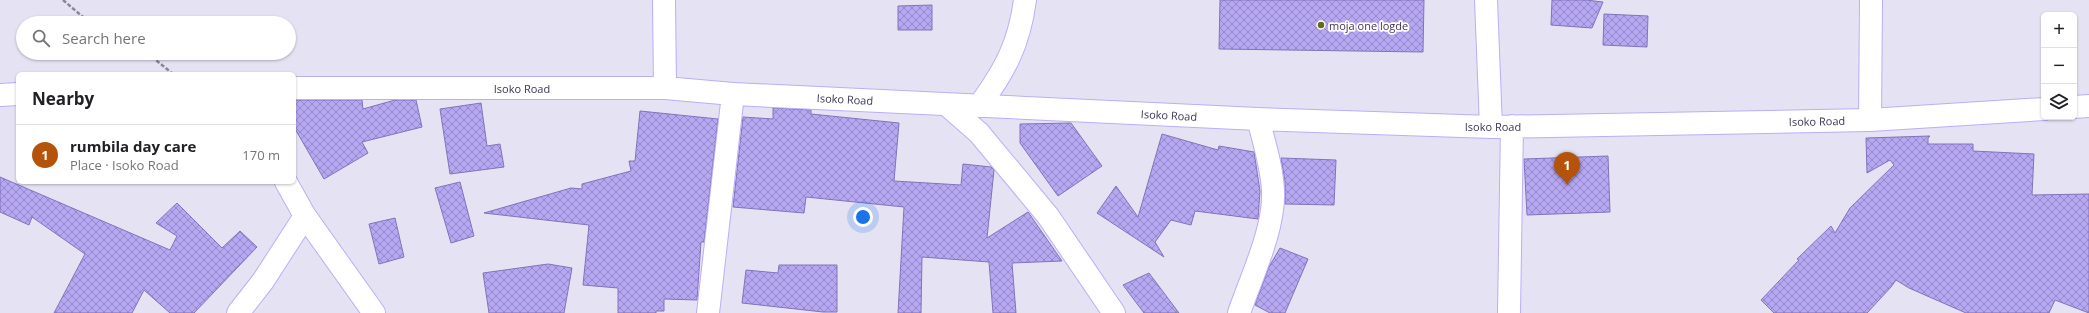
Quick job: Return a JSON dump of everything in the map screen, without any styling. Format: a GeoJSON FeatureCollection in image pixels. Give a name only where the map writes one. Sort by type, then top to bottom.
{"type":"FeatureCollection","features":[{"type":"Feature","properties":{"kind":"street"},"geometry":{"type":"LineString","coordinates":[[664,0],[665,88]]}},
{"type":"Feature","properties":{"kind":"street"},"geometry":{"type":"LineString","coordinates":[[979,106],[1013,52],[1020,28],[1025,0]]}},
{"type":"Feature","properties":{"kind":"street"},"geometry":{"type":"LineString","coordinates":[[1486,0],[1491,127]]}},
{"type":"Feature","properties":{"kind":"street"},"geometry":{"type":"LineString","coordinates":[[1870,120],[1871,0]]}},
{"type":"Feature","properties":{"kind":"street","name":"Isoko Road"},"geometry":{"type":"LineString","coordinates":[[296,88],[665,88],[733,94],[947,105],[1258,119],[1491,127],[1870,120],[2041,109]]}},
{"type":"Feature","properties":{"kind":"street"},"geometry":{"type":"LineString","coordinates":[[0,95],[16,94]]}},
{"type":"Feature","properties":{"kind":"street"},"geometry":{"type":"LineString","coordinates":[[708,313],[733,94]]}},
{"type":"Feature","properties":{"kind":"street"},"geometry":{"type":"LineString","coordinates":[[947,105],[979,134],[1048,216],[1114,313]]}},
{"type":"Feature","properties":{"kind":"street"},"geometry":{"type":"LineString","coordinates":[[2077,107],[2089,106]]}},
{"type":"Feature","properties":{"kind":"street"},"geometry":{"type":"LineString","coordinates":[[1239,313],[1268,233],[1273,191],[1267,152],[1258,119]]}},
{"type":"Feature","properties":{"kind":"street"},"geometry":{"type":"LineString","coordinates":[[1509,313],[1512,126]]}},
{"type":"Feature","properties":{"kind":"street"},"geometry":{"type":"LineString","coordinates":[[287,184],[305,216],[374,313]]}},
{"type":"Feature","properties":{"kind":"street"},"geometry":{"type":"LineString","coordinates":[[238,313],[263,281],[305,216]]}},
{"type":"Feature","properties":{"kind":"path"},"geometry":{"type":"LineString","coordinates":[[63,0],[82,16]]}},
{"type":"Feature","properties":{"kind":"path"},"geometry":{"type":"LineString","coordinates":[[156,60],[171,72]]}},
{"type":"Feature","properties":{"kind":"building","name":"moja one logde"},"geometry":{"type":"Polygon","coordinates":[[[1220,0],[1424,0],[1423,52],[1219,49],[1220,0]]]}},
{"type":"Feature","properties":{"kind":"building"},"geometry":{"type":"Polygon","coordinates":[[[1552,0],[1586,0],[1603,2],[1592,28],[1551,25],[1552,0]]]}},
{"type":"Feature","properties":{"kind":"building"},"geometry":{"type":"Polygon","coordinates":[[[932,5],[932,30],[898,30],[898,6],[932,5]]]}},
{"type":"Feature","properties":{"kind":"building"},"geometry":{"type":"Polygon","coordinates":[[[1604,14],[1648,16],[1647,47],[1603,45],[1604,14]]]}},
{"type":"Feature","properties":{"kind":"building"},"geometry":{"type":"Polygon","coordinates":[[[296,100],[362,100],[363,109],[395,100],[416,100],[422,127],[362,142],[368,153],[324,179],[296,130],[296,100]]]}},
{"type":"Feature","properties":{"kind":"building"},"geometry":{"type":"Polygon","coordinates":[[[481,103],[487,146],[500,144],[504,167],[450,174],[440,109],[481,103]]]}},
{"type":"Feature","properties":{"kind":"building"},"geometry":{"type":"Polygon","coordinates":[[[773,108],[811,110],[811,114],[899,123],[894,181],[961,185],[963,164],[991,167],[994,170],[987,238],[1028,212],[1062,261],[1012,263],[1016,313],[993,313],[989,262],[922,257],[921,313],[898,313],[904,207],[806,197],[804,213],[733,207],[743,117],[773,119],[773,108]]]}},
{"type":"Feature","properties":{"kind":"building"},"geometry":{"type":"Polygon","coordinates":[[[640,111],[718,119],[704,242],[701,242],[697,300],[664,299],[664,311],[656,311],[656,313],[618,313],[618,288],[583,285],[589,225],[484,213],[571,188],[582,189],[582,184],[631,171],[629,161],[635,161],[640,111]]]}},
{"type":"Feature","properties":{"kind":"building"},"geometry":{"type":"Polygon","coordinates":[[[1071,123],[1102,166],[1058,196],[1020,143],[1020,124],[1071,123]]]}},
{"type":"Feature","properties":{"kind":"building"},"geometry":{"type":"Polygon","coordinates":[[[1162,134],[1218,150],[1219,146],[1254,152],[1260,191],[1258,219],[1195,211],[1191,225],[1171,220],[1155,242],[1164,257],[1097,213],[1116,186],[1138,217],[1162,134]]]}},
{"type":"Feature","properties":{"kind":"building"},"geometry":{"type":"Polygon","coordinates":[[[1930,136],[1928,138],[1928,144],[1973,144],[1973,151],[2034,154],[2032,195],[2089,194],[2089,313],[2055,300],[2049,313],[1966,313],[1909,288],[1896,280],[1867,313],[1774,313],[1761,300],[1799,260],[1797,259],[1831,226],[1835,233],[1850,208],[1894,165],[1890,160],[1867,173],[1866,138],[1930,136]]]}},
{"type":"Feature","properties":{"kind":"building"},"geometry":{"type":"Polygon","coordinates":[[[1608,156],[1610,212],[1527,215],[1524,159],[1608,156]]]}},
{"type":"Feature","properties":{"kind":"building"},"geometry":{"type":"Polygon","coordinates":[[[1281,158],[1336,160],[1334,205],[1285,204],[1285,181],[1281,158]]]}},
{"type":"Feature","properties":{"kind":"building"},"geometry":{"type":"Polygon","coordinates":[[[0,177],[170,250],[177,236],[156,223],[177,203],[222,248],[240,231],[257,247],[194,313],[170,313],[144,290],[132,313],[54,313],[85,254],[32,217],[29,225],[0,212],[0,177]]]}},
{"type":"Feature","properties":{"kind":"building"},"geometry":{"type":"Polygon","coordinates":[[[460,182],[474,236],[451,243],[435,188],[460,182]]]}},
{"type":"Feature","properties":{"kind":"building"},"geometry":{"type":"Polygon","coordinates":[[[395,218],[404,257],[379,264],[369,224],[395,218]]]}},
{"type":"Feature","properties":{"kind":"building"},"geometry":{"type":"Polygon","coordinates":[[[1280,248],[1308,259],[1285,313],[1270,313],[1255,305],[1269,267],[1280,248]]]}},
{"type":"Feature","properties":{"kind":"building"},"geometry":{"type":"Polygon","coordinates":[[[548,264],[572,268],[564,313],[489,313],[483,273],[548,264]]]}},
{"type":"Feature","properties":{"kind":"building"},"geometry":{"type":"Polygon","coordinates":[[[779,265],[837,265],[837,312],[823,312],[742,303],[746,270],[778,273],[779,265]]]}},
{"type":"Feature","properties":{"kind":"building"},"geometry":{"type":"Polygon","coordinates":[[[1149,273],[1179,313],[1144,313],[1123,285],[1149,273]]]}},
{"type":"Feature","properties":{"kind":"place","name":"moja one logde"},"geometry":{"type":"Point","coordinates":[1321,25]}},
{"type":"Feature","properties":{"kind":"place","name":"rumbila day care"},"geometry":{"type":"Point","coordinates":[1567,185]}}]}
